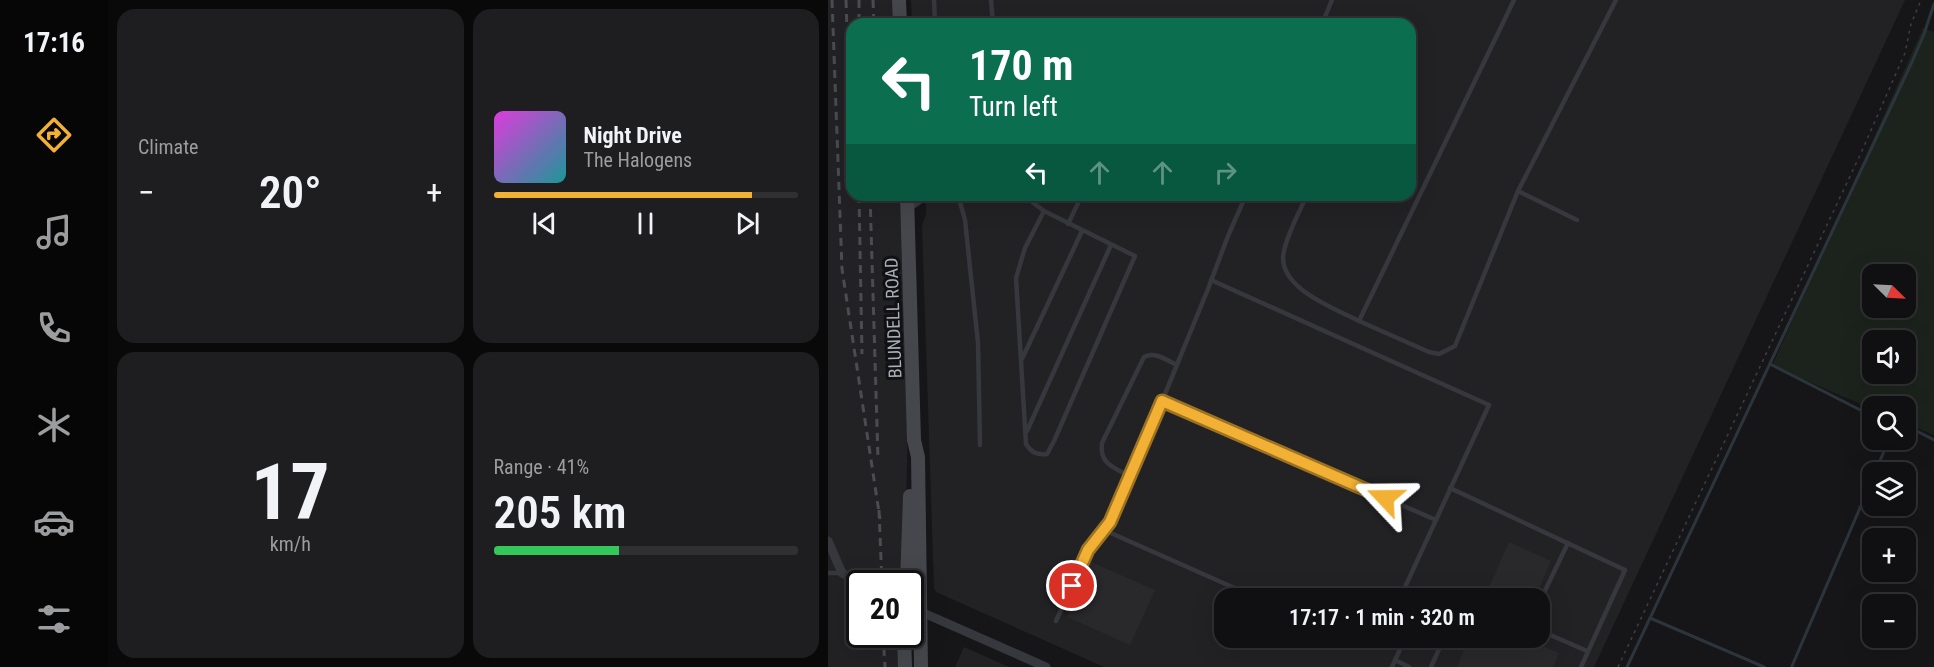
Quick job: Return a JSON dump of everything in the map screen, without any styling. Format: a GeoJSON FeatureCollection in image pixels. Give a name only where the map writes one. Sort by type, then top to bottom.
{"type":"FeatureCollection","features":[{"type":"Feature","properties":{"kind":"main road"},"geometry":{"type":"LineString","coordinates":[[899,0],[900,18]]}},
{"type":"Feature","properties":{"kind":"main road","name":"BLUNDELL ROAD"},"geometry":{"type":"LineString","coordinates":[[908,201],[914,440],[918,457],[916,570]]}},
{"type":"Feature","properties":{"kind":"main road","name":"BLUNDELL ROAD"},"geometry":{"type":"LineString","coordinates":[[907,570],[911,456],[914,440]]}},
{"type":"Feature","properties":{"kind":"main road"},"geometry":{"type":"LineString","coordinates":[[904,648],[905,667]]}},
{"type":"Feature","properties":{"kind":"main road","name":"BLUNDELL ROAD"},"geometry":{"type":"LineString","coordinates":[[919,648],[921,667]]}},
{"type":"Feature","properties":{"kind":"street"},"geometry":{"type":"LineString","coordinates":[[828,540],[842,573],[846,575]]}},
{"type":"Feature","properties":{"kind":"street"},"geometry":{"type":"LineString","coordinates":[[924,613],[1046,667]]}},
{"type":"Feature","properties":{"kind":"lane"},"geometry":{"type":"LineString","coordinates":[[934,0],[935,18]]}},
{"type":"Feature","properties":{"kind":"lane"},"geometry":{"type":"LineString","coordinates":[[991,0],[992,18]]}},
{"type":"Feature","properties":{"kind":"lane"},"geometry":{"type":"LineString","coordinates":[[1324,18],[1332,0]]}},
{"type":"Feature","properties":{"kind":"lane"},"geometry":{"type":"LineString","coordinates":[[1359,321],[1514,0]]}},
{"type":"Feature","properties":{"kind":"lane"},"geometry":{"type":"LineString","coordinates":[[1304,201],[1283,252],[1284,268],[1301,290],[1359,321],[1429,352],[1439,354],[1455,346],[1518,191],[1616,0]]}},
{"type":"Feature","properties":{"kind":"lane"},"geometry":{"type":"LineString","coordinates":[[1518,191],[1577,220]]}},
{"type":"Feature","properties":{"kind":"lane"},"geometry":{"type":"LineString","coordinates":[[908,211],[918,201]]}},
{"type":"Feature","properties":{"kind":"lane"},"geometry":{"type":"LineString","coordinates":[[960,201],[964,219],[978,342],[980,445]]}},
{"type":"Feature","properties":{"kind":"lane"},"geometry":{"type":"LineString","coordinates":[[1031,201],[1068,224],[1135,256],[1047,454],[1040,455],[1031,451],[1026,444],[1016,278],[1025,248],[1044,211]]}},
{"type":"Feature","properties":{"kind":"lane"},"geometry":{"type":"LineString","coordinates":[[1068,224],[1079,201]]}},
{"type":"Feature","properties":{"kind":"lane"},"geometry":{"type":"LineString","coordinates":[[1056,621],[1088,550],[1110,522],[1243,201]]}},
{"type":"Feature","properties":{"kind":"lane"},"geometry":{"type":"LineString","coordinates":[[1021,359],[1082,231]]}},
{"type":"Feature","properties":{"kind":"lane"},"geometry":{"type":"LineString","coordinates":[[1026,433],[1111,245]]}},
{"type":"Feature","properties":{"kind":"lane"},"geometry":{"type":"LineString","coordinates":[[1211,280],[1489,405],[1405,588]]}},
{"type":"Feature","properties":{"kind":"lane"},"geometry":{"type":"LineString","coordinates":[[1130,476],[1104,460],[1101,453],[1102,443],[1143,357],[1149,354],[1157,355],[1177,365]]}},
{"type":"Feature","properties":{"kind":"lane"},"geometry":{"type":"LineString","coordinates":[[1162,401],[1436,520]]}},
{"type":"Feature","properties":{"kind":"lane"},"geometry":{"type":"LineString","coordinates":[[1450,488],[1625,570],[1581,667]]}},
{"type":"Feature","properties":{"kind":"lane"},"geometry":{"type":"LineString","coordinates":[[1104,530],[1234,588]]}},
{"type":"Feature","properties":{"kind":"lane"},"geometry":{"type":"LineString","coordinates":[[1546,588],[1568,543]]}},
{"type":"Feature","properties":{"kind":"lane"},"geometry":{"type":"LineString","coordinates":[[828,573],[842,573]]}},
{"type":"Feature","properties":{"kind":"lane"},"geometry":{"type":"LineString","coordinates":[[1550,635],[1587,651]]}},
{"type":"Feature","properties":{"kind":"lane"},"geometry":{"type":"LineString","coordinates":[[1392,667],[1400,648]]}},
{"type":"Feature","properties":{"kind":"lane"},"geometry":{"type":"LineString","coordinates":[[1431,667],[1439,648]]}},
{"type":"Feature","properties":{"kind":"lane"},"geometry":{"type":"LineString","coordinates":[[1395,660],[1410,667]]}},
{"type":"Feature","properties":{"kind":"path"},"geometry":{"type":"LineString","coordinates":[[1618,667],[1861,153],[1905,53],[1911,24],[1921,0]]}},
{"type":"Feature","properties":{"kind":"shaded area"},"geometry":{"type":"Polygon","coordinates":[[[828,0],[896,0],[897,18],[846,18],[846,201],[902,201],[908,414],[905,567],[904,570],[846,570],[846,648],[899,648],[899,667],[828,667],[828,0]]]}},
{"type":"Feature","properties":{"kind":"shaded area"},"geometry":{"type":"Polygon","coordinates":[[[911,0],[1905,0],[1594,667],[1104,667],[936,592],[934,588],[922,225],[926,214],[926,201],[1416,201],[1416,18],[912,18],[911,0]]]}},
{"type":"Feature","properties":{"kind":"shaded area"},"geometry":{"type":"Polygon","coordinates":[[[1923,28],[1934,32],[1934,435],[1916,428],[1916,396],[1862,396],[1862,405],[1772,366],[1923,28]]]}},
{"type":"Feature","properties":{"kind":"shaded area"},"geometry":{"type":"Polygon","coordinates":[[[964,647],[1009,667],[955,667],[964,647]]]}},
{"type":"Feature","properties":{"kind":"building"},"geometry":{"type":"Polygon","coordinates":[[[1509,542],[1551,561],[1539,588],[1488,588],[1509,542]]]}},
{"type":"Feature","properties":{"kind":"building"},"geometry":{"type":"Polygon","coordinates":[[[1091,562],[1155,590],[1130,645],[1067,617],[1091,562]]]}},
{"type":"Feature","properties":{"kind":"building"},"geometry":{"type":"Polygon","coordinates":[[[1465,648],[1547,648],[1559,653],[1553,667],[1457,667],[1465,648]]]}},
{"type":"Feature","properties":{"kind":"waterway"},"geometry":{"type":"LineString","coordinates":[[1627,667],[1912,62],[1934,4]]}},
{"type":"Feature","properties":{"kind":"waterway"},"geometry":{"type":"LineString","coordinates":[[1770,364],[1862,411]]}},
{"type":"Feature","properties":{"kind":"waterway"},"geometry":{"type":"LineString","coordinates":[[1916,431],[1934,440]]}},
{"type":"Feature","properties":{"kind":"waterway"},"geometry":{"type":"LineString","coordinates":[[1879,462],[1885,450]]}},
{"type":"Feature","properties":{"kind":"waterway"},"geometry":{"type":"LineString","coordinates":[[1792,666],[1862,503]]}},
{"type":"Feature","properties":{"kind":"waterway"},"geometry":{"type":"LineString","coordinates":[[1650,618],[1764,667]]}},
{"type":"Feature","properties":{"kind":"railway"},"geometry":{"type":"LineString","coordinates":[[832,0],[842,269],[880,519]]}},
{"type":"Feature","properties":{"kind":"railway"},"geometry":{"type":"LineString","coordinates":[[846,0],[847,18]]}},
{"type":"Feature","properties":{"kind":"railway"},"geometry":{"type":"LineString","coordinates":[[859,0],[859,18]]}},
{"type":"Feature","properties":{"kind":"railway"},"geometry":{"type":"LineString","coordinates":[[873,0],[874,18]]}},
{"type":"Feature","properties":{"kind":"railway"},"geometry":{"type":"LineString","coordinates":[[859,201],[862,354]]}},
{"type":"Feature","properties":{"kind":"railway"},"geometry":{"type":"LineString","coordinates":[[870,201],[878,459]]}},
{"type":"Feature","properties":{"kind":"railway"},"geometry":{"type":"LineString","coordinates":[[879,510],[881,570]]}},
{"type":"Feature","properties":{"kind":"railway"},"geometry":{"type":"LineString","coordinates":[[884,648],[885,667]]}},
{"type":"Feature","properties":{"kind":"route"},"geometry":{"type":"LineString","coordinates":[[1072,586],[1088,550],[1110,522],[1162,401],[1385,498]]}}]}
